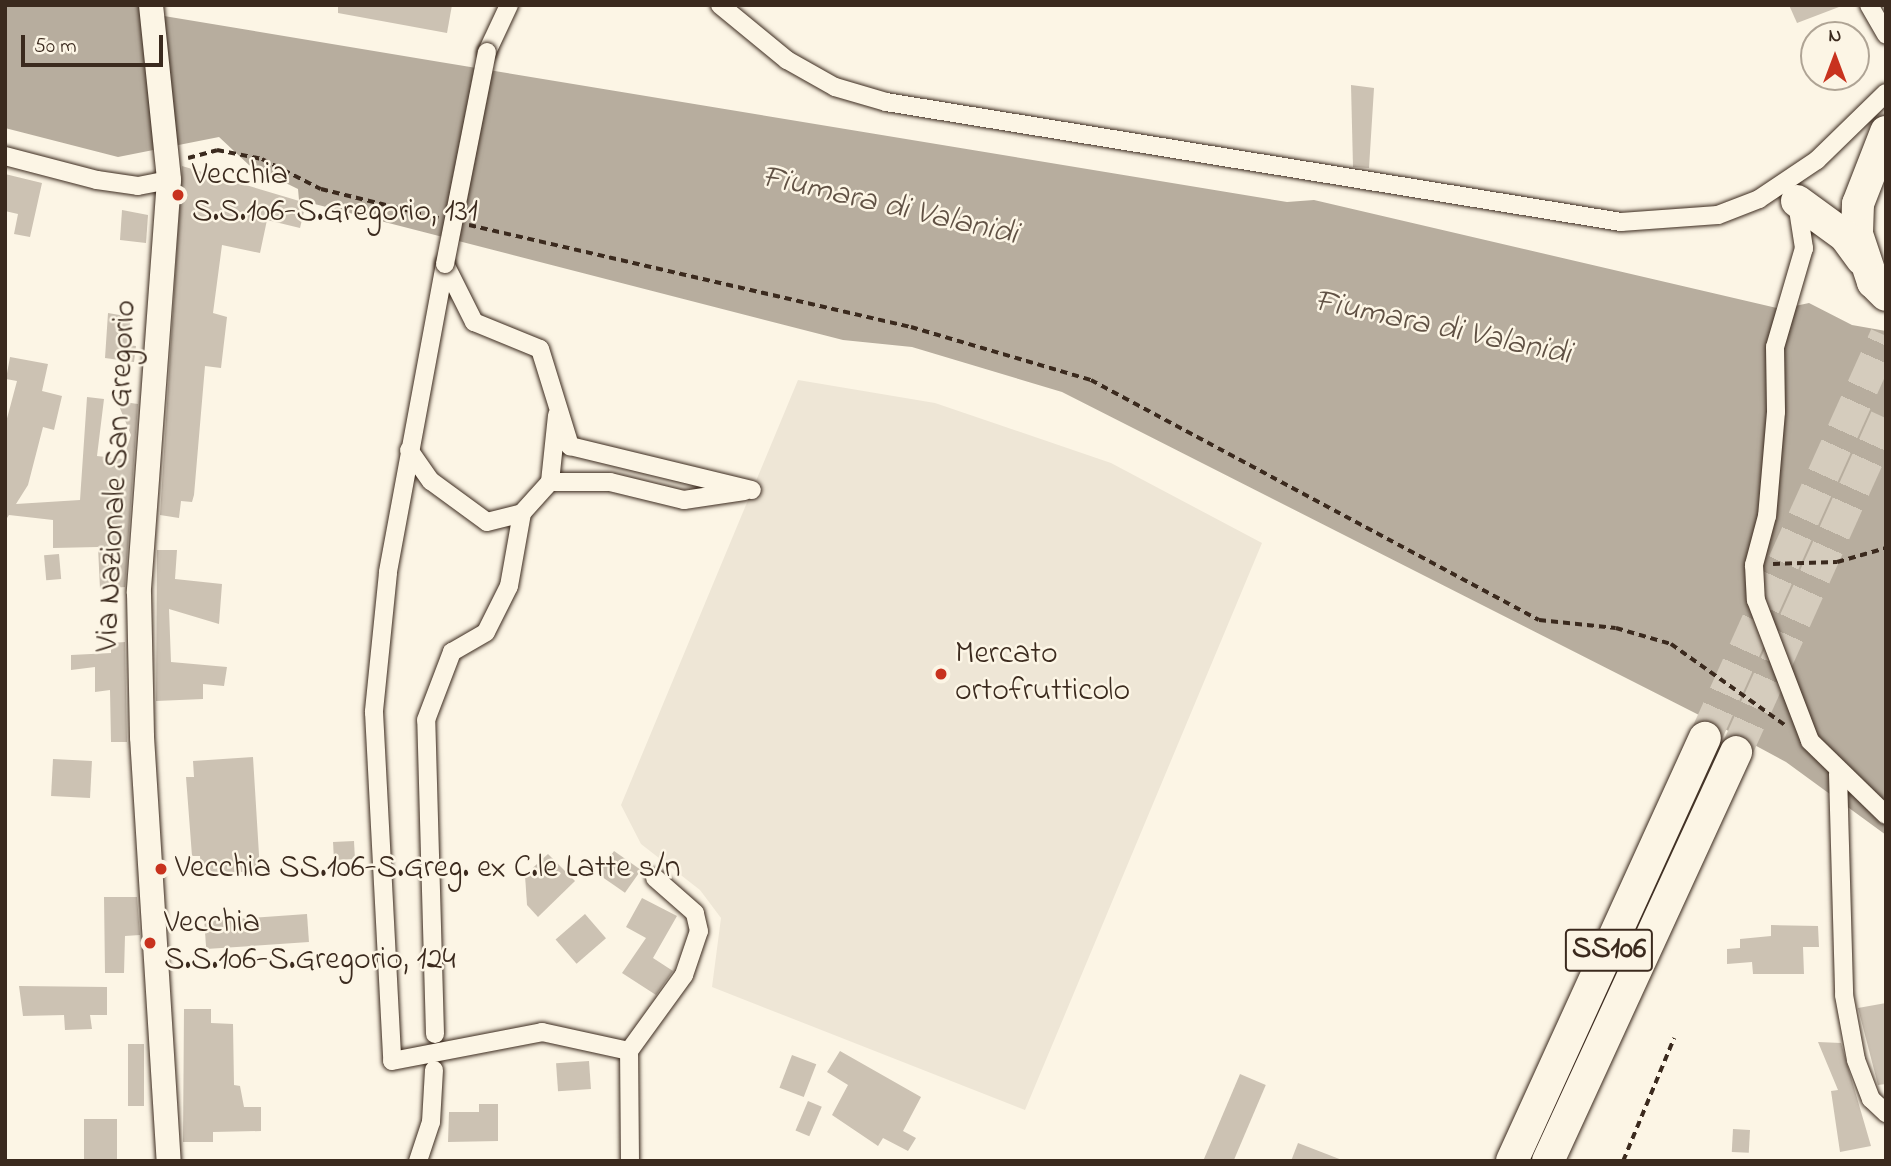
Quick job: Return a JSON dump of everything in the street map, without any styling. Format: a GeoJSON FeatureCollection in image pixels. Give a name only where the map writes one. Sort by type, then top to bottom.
{"type":"FeatureCollection","features":[{"type":"Feature","properties":{"kind":"highway"},"geometry":{"type":"LineString","coordinates":[[1863,260],[1858,204],[1886,132]]}},
{"type":"Feature","properties":{"kind":"highway"},"geometry":{"type":"LineString","coordinates":[[1792,193],[1845,236],[1886,295]]}},
{"type":"Feature","properties":{"kind":"highway","name":"SS106"},"geometry":{"type":"LineString","coordinates":[[1512,1161],[1705,738]]}},
{"type":"Feature","properties":{"kind":"highway","name":"SS106"},"geometry":{"type":"LineString","coordinates":[[1548,1161],[1736,752]]}},
{"type":"Feature","properties":{"kind":"street","name":"Via Nazionale San Gregorio"},"geometry":{"type":"LineString","coordinates":[[150,5],[168,167],[139,593],[142,737],[169,1161]]}},
{"type":"Feature","properties":{"kind":"street"},"geometry":{"type":"LineString","coordinates":[[509,5],[487,52],[409,450],[373,712],[392,1061],[542,1032],[629,1051]]}},
{"type":"Feature","properties":{"kind":"street"},"geometry":{"type":"LineString","coordinates":[[720,5],[799,67],[835,88],[886,102],[1621,222],[1718,215],[1792,193],[1886,93]]}},
{"type":"Feature","properties":{"kind":"street"},"geometry":{"type":"LineString","coordinates":[[1869,5],[1886,34]]}},
{"type":"Feature","properties":{"kind":"street"},"geometry":{"type":"LineString","coordinates":[[5,156],[97,180],[138,186],[168,167]]}},
{"type":"Feature","properties":{"kind":"street"},"geometry":{"type":"LineString","coordinates":[[1792,193],[1804,215],[1804,248],[1775,347],[1767,516],[1754,565],[1756,600],[1810,741],[1838,774],[1886,815]]}},
{"type":"Feature","properties":{"kind":"street"},"geometry":{"type":"LineString","coordinates":[[445,264],[474,322],[540,349],[570,446],[752,490],[684,500],[610,482],[550,482]]}},
{"type":"Feature","properties":{"kind":"street"},"geometry":{"type":"LineString","coordinates":[[435,1034],[426,720],[452,652],[486,632],[509,586],[522,513],[550,482],[557,411]]}},
{"type":"Feature","properties":{"kind":"street"},"geometry":{"type":"LineString","coordinates":[[409,450],[432,481],[487,522],[522,513]]}},
{"type":"Feature","properties":{"kind":"street"},"geometry":{"type":"LineString","coordinates":[[1838,774],[1835,797],[1844,995],[1856,1060],[1871,1099],[1886,1113]]}},
{"type":"Feature","properties":{"kind":"street"},"geometry":{"type":"LineString","coordinates":[[630,1161],[629,1051],[684,975],[699,931],[695,913],[654,878]]}},
{"type":"Feature","properties":{"kind":"street"},"geometry":{"type":"LineString","coordinates":[[418,1161],[432,1122],[434,1070]]}},
{"type":"Feature","properties":{"kind":"path"},"geometry":{"type":"LineString","coordinates":[[168,167],[217,150],[261,159],[321,189],[442,219]]}},
{"type":"Feature","properties":{"kind":"path"},"geometry":{"type":"LineString","coordinates":[[456,222],[911,327],[1091,380],[1539,620],[1616,628],[1671,644],[1810,741]]}},
{"type":"Feature","properties":{"kind":"path"},"geometry":{"type":"LineString","coordinates":[[1754,565],[1838,562],[1886,548]]}},
{"type":"Feature","properties":{"kind":"path"},"geometry":{"type":"LineString","coordinates":[[1623,1161],[1674,1038]]}},
{"type":"Feature","properties":{"kind":"shaded area","name":"Mercato ortofrutticolo"},"geometry":{"type":"Polygon","coordinates":[[[798,380],[935,403],[1111,463],[1262,543],[1025,1110],[712,987],[721,918],[700,890],[641,844],[621,805],[798,380]]]}},
{"type":"Feature","properties":{"kind":"water","name":"Fiumara di Valanidi"},"geometry":{"type":"Polygon","coordinates":[[[5,5],[145,5],[164,16],[1287,202],[1314,200],[1781,309],[1809,303],[1852,325],[1886,331],[1886,835],[1786,762],[1697,714],[1062,392],[912,347],[843,340],[299,200],[298,189],[249,165],[219,137],[118,157],[5,128],[5,5]]]}},
{"type":"Feature","properties":{"kind":"building"},"geometry":{"type":"Polygon","coordinates":[[[338,5],[452,5],[447,33],[338,13],[338,5]]]}},
{"type":"Feature","properties":{"kind":"building"},"geometry":{"type":"Polygon","coordinates":[[[1789,5],[1839,5],[1839,7],[1797,23],[1789,5]]]}},
{"type":"Feature","properties":{"kind":"building"},"geometry":{"type":"Polygon","coordinates":[[[1351,85],[1374,88],[1369,168],[1353,167],[1351,85]]]}},
{"type":"Feature","properties":{"kind":"building"},"geometry":{"type":"Polygon","coordinates":[[[182,166],[306,203],[300,228],[267,220],[260,253],[222,245],[213,313],[227,317],[221,368],[205,366],[194,495],[192,502],[181,501],[179,518],[160,515],[182,166]]]}},
{"type":"Feature","properties":{"kind":"building"},"geometry":{"type":"Polygon","coordinates":[[[5,174],[42,183],[30,237],[14,234],[18,214],[5,211],[5,174]]]}},
{"type":"Feature","properties":{"kind":"building"},"geometry":{"type":"Polygon","coordinates":[[[122,210],[148,215],[146,243],[120,240],[122,210]]]}},
{"type":"Feature","properties":{"kind":"building"},"geometry":{"type":"Polygon","coordinates":[[[108,313],[131,317],[127,345],[136,346],[134,362],[105,358],[108,313]]]}},
{"type":"Feature","properties":{"kind":"building"},"geometry":{"type":"Polygon","coordinates":[[[10,357],[48,364],[42,391],[62,396],[54,430],[43,427],[28,485],[16,504],[80,500],[87,397],[104,399],[97,456],[123,459],[131,435],[117,401],[138,404],[125,587],[100,589],[98,547],[53,548],[53,520],[9,515],[5,521],[5,426],[17,381],[6,379],[10,357]]]}},
{"type":"Feature","properties":{"kind":"building"},"geometry":{"type":"Polygon","coordinates":[[[157,550],[177,550],[175,579],[222,584],[219,624],[169,609],[171,662],[227,667],[224,686],[203,684],[203,699],[156,701],[157,550]]]}},
{"type":"Feature","properties":{"kind":"building"},"geometry":{"type":"Polygon","coordinates":[[[59,554],[61,579],[46,580],[44,555],[59,554]]]}},
{"type":"Feature","properties":{"kind":"building"},"geometry":{"type":"Polygon","coordinates":[[[125,642],[127,742],[111,742],[110,690],[95,692],[95,667],[71,670],[71,655],[111,653],[111,643],[125,642]]]}},
{"type":"Feature","properties":{"kind":"building"},"geometry":{"type":"Polygon","coordinates":[[[253,757],[260,871],[201,874],[200,856],[192,856],[186,777],[194,777],[193,761],[253,757]]]}},
{"type":"Feature","properties":{"kind":"building"},"geometry":{"type":"Polygon","coordinates":[[[53,759],[92,761],[90,798],[51,796],[53,759]]]}},
{"type":"Feature","properties":{"kind":"building"},"geometry":{"type":"Polygon","coordinates":[[[354,841],[355,859],[334,860],[333,842],[354,841]]]}},
{"type":"Feature","properties":{"kind":"building"},"geometry":{"type":"Polygon","coordinates":[[[614,851],[641,870],[625,893],[598,874],[614,851]]]}},
{"type":"Feature","properties":{"kind":"building"},"geometry":{"type":"Polygon","coordinates":[[[548,854],[575,881],[538,917],[527,905],[525,875],[548,854]]]}},
{"type":"Feature","properties":{"kind":"building"},"geometry":{"type":"Polygon","coordinates":[[[104,897],[137,897],[140,935],[125,936],[124,973],[105,973],[104,897]]]}},
{"type":"Feature","properties":{"kind":"building"},"geometry":{"type":"Polygon","coordinates":[[[642,898],[677,916],[653,958],[673,971],[656,995],[622,973],[646,938],[626,927],[642,898]]]}},
{"type":"Feature","properties":{"kind":"building"},"geometry":{"type":"Polygon","coordinates":[[[307,914],[309,942],[206,949],[204,921],[307,914]]]}},
{"type":"Feature","properties":{"kind":"building"},"geometry":{"type":"Polygon","coordinates":[[[585,914],[606,938],[577,964],[556,940],[585,914]]]}},
{"type":"Feature","properties":{"kind":"building"},"geometry":{"type":"Polygon","coordinates":[[[1771,925],[1818,926],[1819,947],[1803,947],[1804,974],[1753,974],[1752,962],[1727,964],[1727,949],[1740,948],[1740,939],[1771,936],[1771,925]]]}},
{"type":"Feature","properties":{"kind":"building"},"geometry":{"type":"Polygon","coordinates":[[[19,986],[107,987],[107,1015],[90,1015],[92,1029],[65,1030],[64,1015],[23,1016],[19,986]]]}},
{"type":"Feature","properties":{"kind":"building"},"geometry":{"type":"Polygon","coordinates":[[[1886,1003],[1886,1084],[1878,1085],[1858,1008],[1886,1003]]]}},
{"type":"Feature","properties":{"kind":"building"},"geometry":{"type":"Polygon","coordinates":[[[184,1009],[211,1009],[211,1023],[233,1024],[234,1085],[240,1086],[244,1107],[261,1107],[261,1131],[213,1132],[213,1142],[183,1142],[184,1009]]]}},
{"type":"Feature","properties":{"kind":"building"},"geometry":{"type":"Polygon","coordinates":[[[1818,1042],[1841,1043],[1871,1146],[1840,1152],[1831,1091],[1838,1090],[1818,1042]]]}},
{"type":"Feature","properties":{"kind":"building"},"geometry":{"type":"Polygon","coordinates":[[[128,1044],[144,1044],[144,1106],[128,1106],[128,1044]]]}},
{"type":"Feature","properties":{"kind":"building"},"geometry":{"type":"Polygon","coordinates":[[[840,1051],[921,1097],[903,1131],[916,1138],[908,1151],[883,1138],[878,1146],[832,1115],[848,1085],[827,1072],[840,1051]]]}},
{"type":"Feature","properties":{"kind":"building"},"geometry":{"type":"Polygon","coordinates":[[[792,1055],[816,1064],[804,1097],[779,1088],[792,1055]]]}},
{"type":"Feature","properties":{"kind":"building"},"geometry":{"type":"Polygon","coordinates":[[[589,1061],[591,1089],[558,1091],[556,1063],[589,1061]]]}},
{"type":"Feature","properties":{"kind":"building"},"geometry":{"type":"Polygon","coordinates":[[[1240,1074],[1266,1085],[1233,1161],[1203,1161],[1240,1074]]]}},
{"type":"Feature","properties":{"kind":"building"},"geometry":{"type":"Polygon","coordinates":[[[808,1101],[822,1107],[809,1136],[795,1130],[808,1101]]]}},
{"type":"Feature","properties":{"kind":"building"},"geometry":{"type":"Polygon","coordinates":[[[479,1104],[498,1104],[498,1141],[448,1142],[449,1112],[479,1112],[479,1104]]]}},
{"type":"Feature","properties":{"kind":"building"},"geometry":{"type":"Polygon","coordinates":[[[84,1119],[117,1119],[117,1161],[84,1161],[84,1119]]]}},
{"type":"Feature","properties":{"kind":"building"},"geometry":{"type":"Polygon","coordinates":[[[1733,1129],[1750,1130],[1749,1153],[1732,1152],[1733,1129]]]}},
{"type":"Feature","properties":{"kind":"building"},"geometry":{"type":"Polygon","coordinates":[[[1298,1143],[1342,1160],[1342,1161],[1291,1161],[1298,1143]]]}},
{"type":"Feature","properties":{"kind":"tunnel"},"geometry":{"type":"LineString","coordinates":[[1705,738],[1886,336]]}},
{"type":"Feature","properties":{"kind":"tunnel"},"geometry":{"type":"LineString","coordinates":[[1736,752],[1886,418]]}},
{"type":"Feature","properties":{"kind":"place","name":"Vecchia S.S.106-S.Gregorio, 131"},"geometry":{"type":"Point","coordinates":[178,195]}},
{"type":"Feature","properties":{"kind":"place","name":"Mercato ortofrutticolo"},"geometry":{"type":"Point","coordinates":[941,674]}},
{"type":"Feature","properties":{"kind":"place","name":"Vecchia SS.106-S.Greg. ex C.le Latte s/n"},"geometry":{"type":"Point","coordinates":[161,869]}},
{"type":"Feature","properties":{"kind":"place","name":"Vecchia S.S.106-S.Gregorio, 124"},"geometry":{"type":"Point","coordinates":[150,943]}}]}
